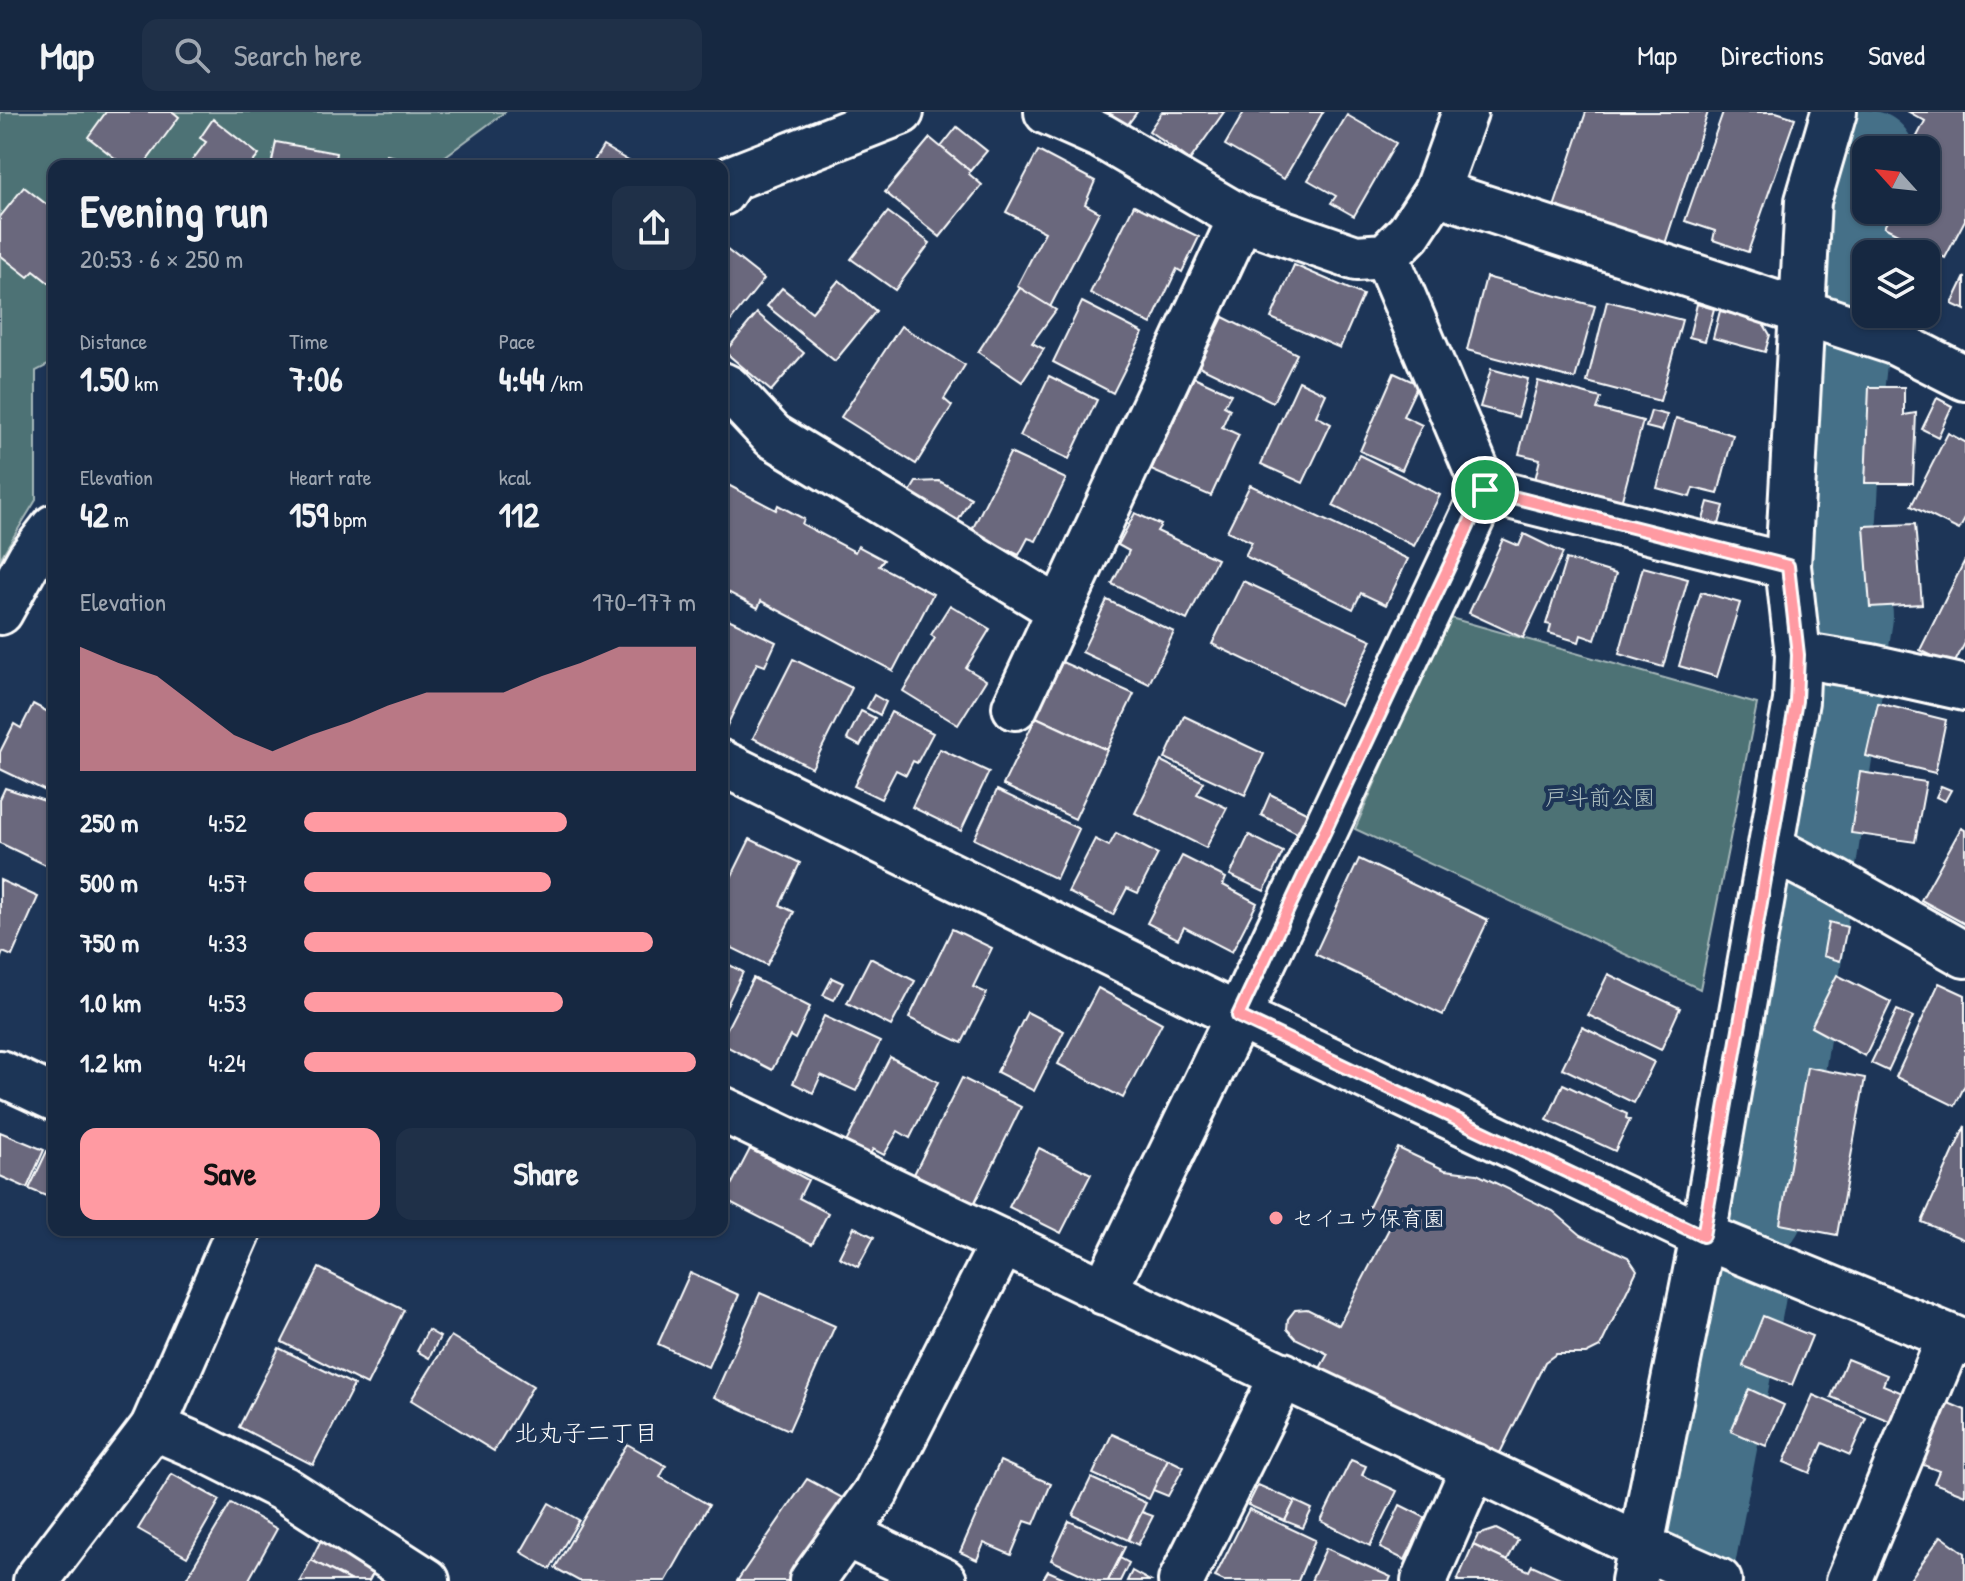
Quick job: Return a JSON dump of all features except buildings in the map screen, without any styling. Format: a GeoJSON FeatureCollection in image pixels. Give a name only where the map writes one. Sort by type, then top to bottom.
{"type":"FeatureCollection","features":[{"type":"Feature","properties":{"kind":"street"},"geometry":{"type":"LineString","coordinates":[[728,184],[732,178],[901,112]]}},
{"type":"Feature","properties":{"kind":"street"},"geometry":{"type":"LineString","coordinates":[[1047,112],[1101,136],[1241,218],[1356,258],[1386,256],[1409,233],[1436,192],[1465,112]]}},
{"type":"Feature","properties":{"kind":"street"},"geometry":{"type":"LineString","coordinates":[[728,1112],[1474,1466],[1673,1567],[1703,1236],[1796,701],[1798,655],[1788,566],[1808,201],[1834,112]]}},
{"type":"Feature","properties":{"kind":"street"},"geometry":{"type":"LineString","coordinates":[[1436,192],[1894,342],[1965,378]]}},
{"type":"Feature","properties":{"kind":"street"},"geometry":{"type":"LineString","coordinates":[[1015,707],[1241,218]]}},
{"type":"Feature","properties":{"kind":"street"},"geometry":{"type":"LineString","coordinates":[[1104,1292],[1238,1016],[1485,490],[1386,256]]}},
{"type":"Feature","properties":{"kind":"street"},"geometry":{"type":"LineString","coordinates":[[728,388],[773,436],[1060,610]]}},
{"type":"Feature","properties":{"kind":"street"},"geometry":{"type":"LineString","coordinates":[[1485,490],[1788,566]]}},
{"type":"Feature","properties":{"kind":"street"},"geometry":{"type":"LineString","coordinates":[[0,612],[30,558],[48,535]]}},
{"type":"Feature","properties":{"kind":"street"},"geometry":{"type":"LineString","coordinates":[[1798,655],[1965,688]]}},
{"type":"Feature","properties":{"kind":"street"},"geometry":{"type":"LineString","coordinates":[[728,766],[1238,1016],[1703,1236],[1958,1340],[1849,1581]]}},
{"type":"Feature","properties":{"kind":"street"},"geometry":{"type":"LineString","coordinates":[[1772,849],[1965,955]]}},
{"type":"Feature","properties":{"kind":"street"},"geometry":{"type":"LineString","coordinates":[[0,1073],[48,1095]]}},
{"type":"Feature","properties":{"kind":"street"},"geometry":{"type":"LineString","coordinates":[[36,1581],[153,1427],[236,1236]]}},
{"type":"Feature","properties":{"kind":"street"},"geometry":{"type":"LineString","coordinates":[[812,1581],[876,1492],[1002,1244]]}},
{"type":"Feature","properties":{"kind":"street"},"geometry":{"type":"LineString","coordinates":[[1181,1581],[1283,1375]]}},
{"type":"Feature","properties":{"kind":"street"},"geometry":{"type":"LineString","coordinates":[[153,1427],[284,1489],[427,1581]]}},
{"type":"Feature","properties":{"kind":"street"},"geometry":{"type":"LineString","coordinates":[[1424,1581],[1474,1466]]}},
{"type":"Feature","properties":{"kind":"street"},"geometry":{"type":"LineString","coordinates":[[847,1535],[944,1581]]}},
{"type":"Feature","properties":{"kind":"green space"},"geometry":{"type":"Polygon","coordinates":[[[0,112],[505,112],[440,160],[48,160],[48,365],[36,371],[36,500],[0,559],[0,112]]]}},
{"type":"Feature","properties":{"kind":"green space","name":"戸斗前公園"},"geometry":{"type":"Polygon","coordinates":[[[1447,617],[1757,704],[1700,989],[1355,829],[1447,617]]]}},
{"type":"Feature","properties":{"kind":"waterway"},"geometry":{"type":"LineString","coordinates":[[1754,1209],[1843,616],[1826,534],[1834,391],[1852,215]]}},
{"type":"Feature","properties":{"kind":"waterway"},"geometry":{"type":"LineString","coordinates":[[1681,1581],[1736,1293]]}},
{"type":"Feature","properties":{"kind":"place","name":"セイユウ保育園"},"geometry":{"type":"Point","coordinates":[1276,1218]}},
{"type":"Feature","properties":{"kind":"district","name":"北丸子二丁目"},"geometry":{"type":"Point","coordinates":[586,1432]}},
{"type":"Feature","properties":{"kind":"route"},"geometry":{"type":"LineString","coordinates":[[1485,490],[1788,566],[1798,655],[1796,701],[1703,1236],[1238,1016],[1485,490]]}}]}
